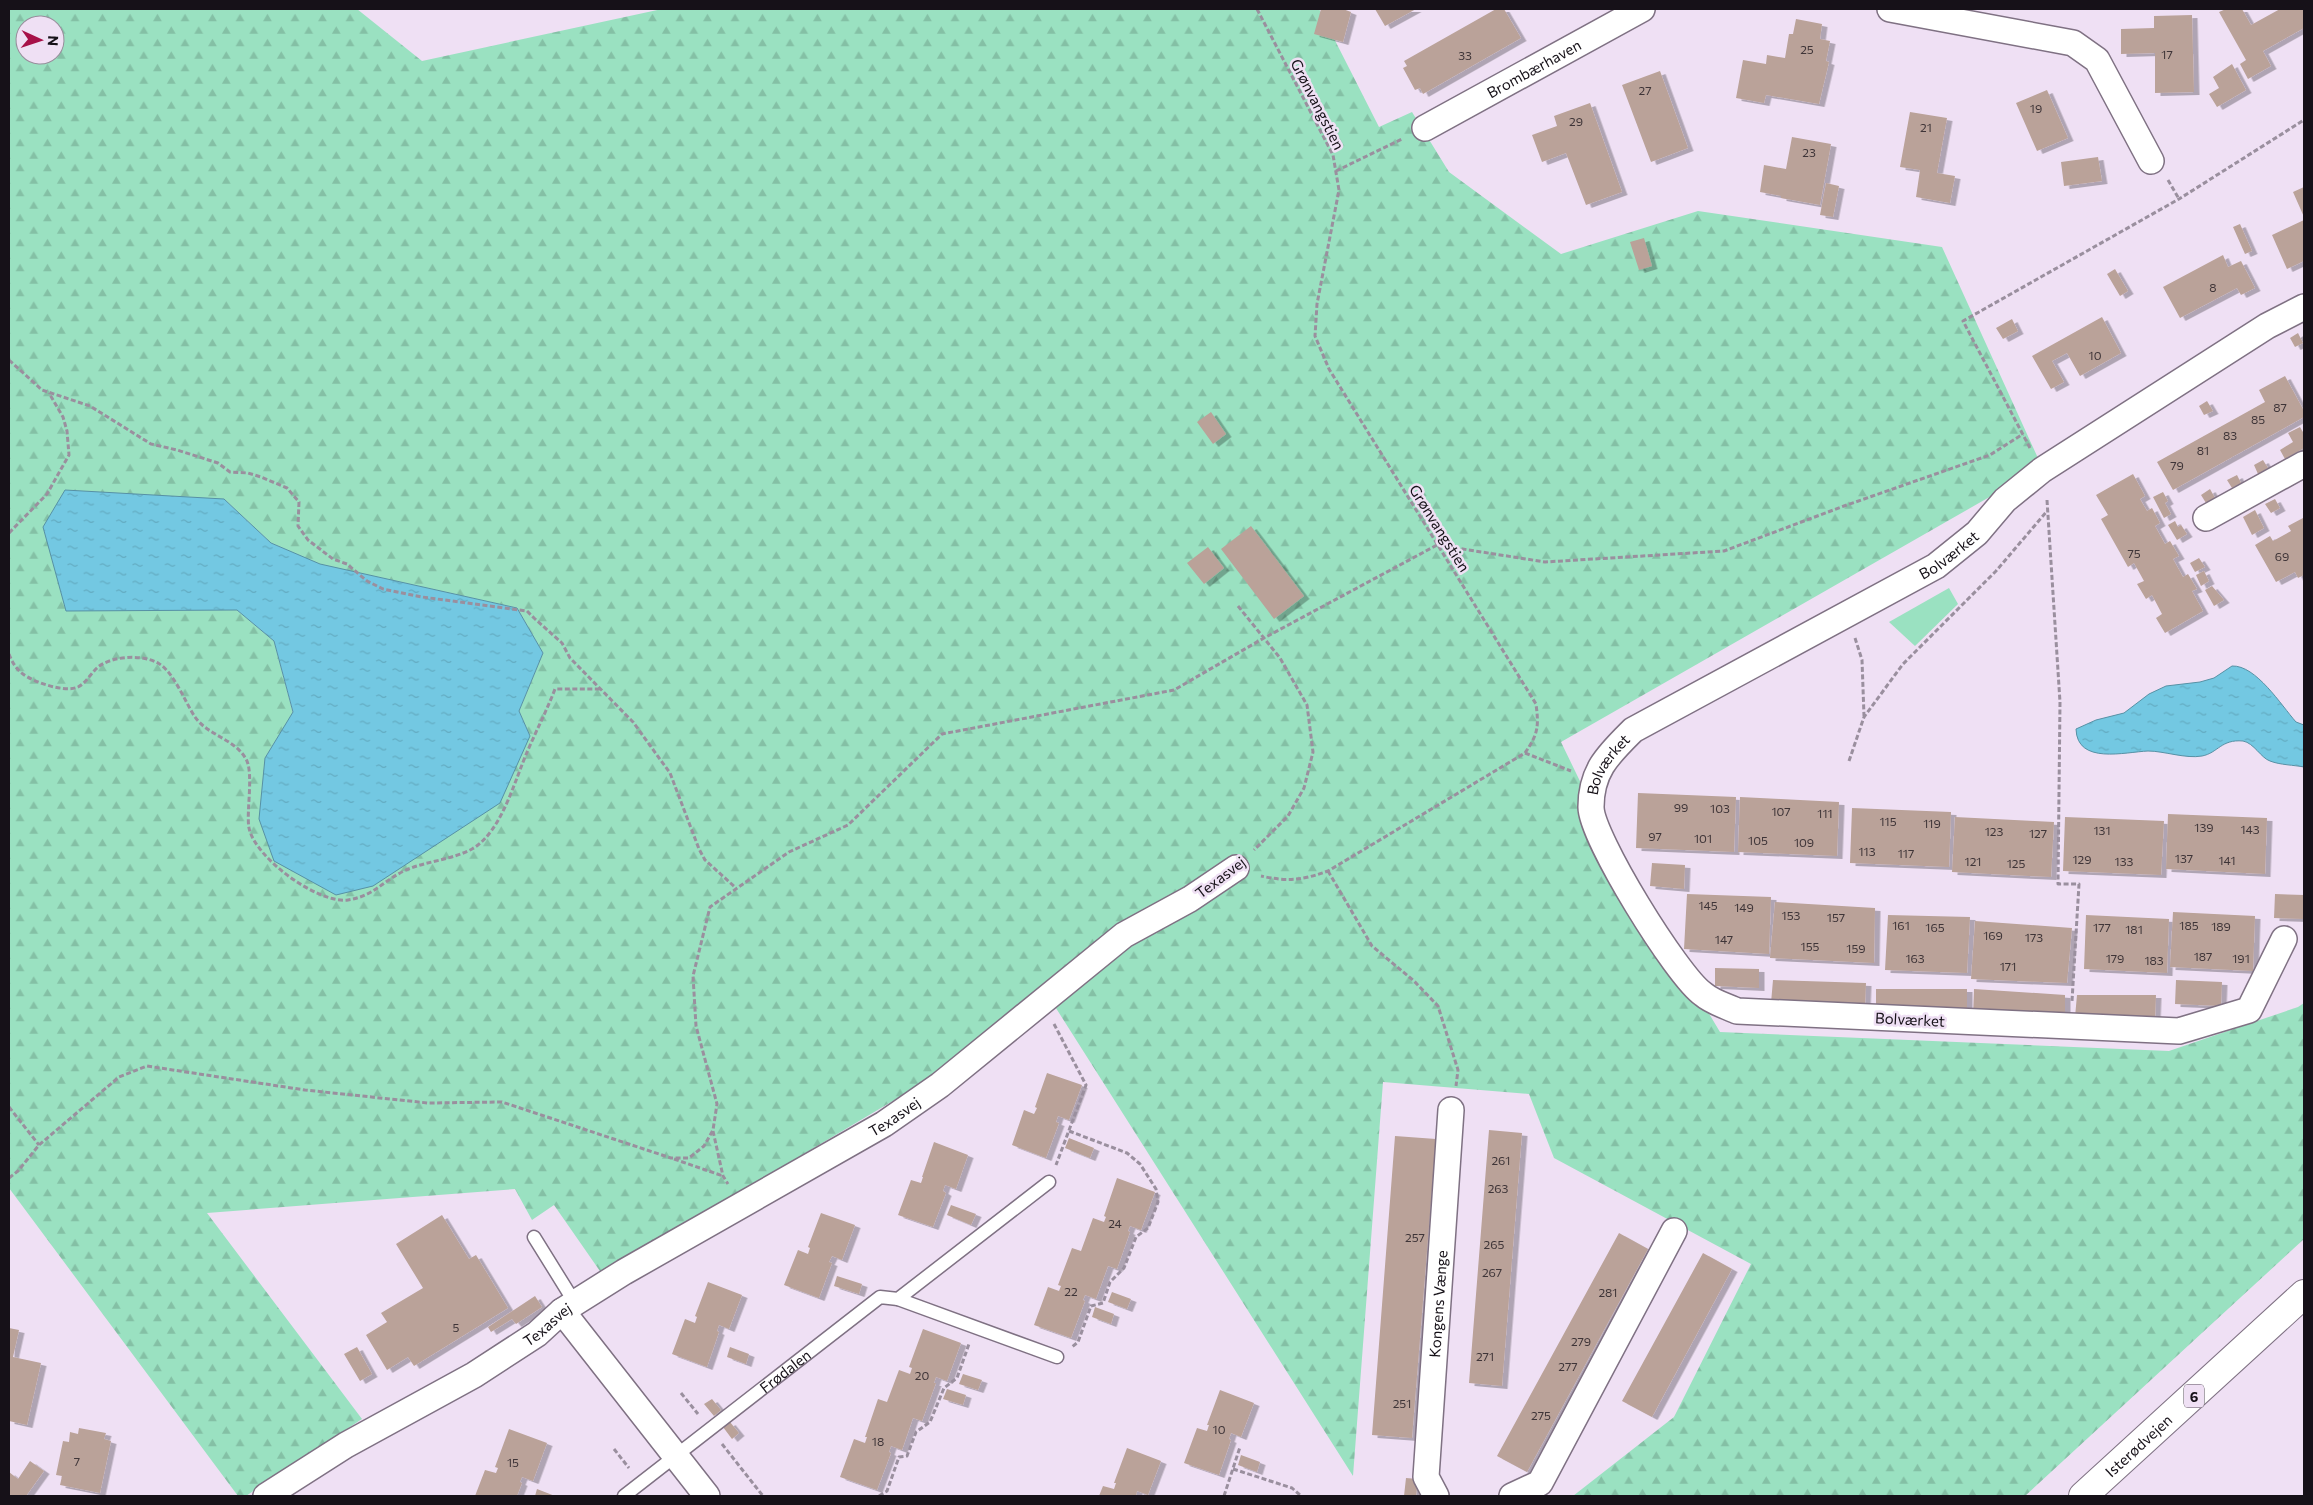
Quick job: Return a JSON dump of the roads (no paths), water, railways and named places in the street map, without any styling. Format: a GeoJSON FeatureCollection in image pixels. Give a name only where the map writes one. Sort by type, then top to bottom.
{"type":"FeatureCollection","features":[{"type":"Feature","properties":{"kind":"highway","name":"Isterødvejen"},"geometry":{"type":"LineString","coordinates":[[2083,1496],[2304,1294]]}},
{"type":"Feature","properties":{"kind":"street","name":"Brombærhaven"},"geometry":{"type":"LineString","coordinates":[[1425,128],[1642,9]]}},
{"type":"Feature","properties":{"kind":"street"},"geometry":{"type":"LineString","coordinates":[[1890,9],[2073,43],[2097,60],[2151,161]]}},
{"type":"Feature","properties":{"kind":"street","name":"Bolværket"},"geometry":{"type":"LineString","coordinates":[[2284,939],[2249,1010],[2179,1031],[1737,1011],[1702,994],[1664,948],[1609,856],[1591,808],[1594,780],[1606,757],[1633,730],[1936,566],[1977,533],[2006,500],[2042,470],[2267,326],[2304,307]]}},
{"type":"Feature","properties":{"kind":"street"},"geometry":{"type":"LineString","coordinates":[[2206,518],[2304,464]]}},
{"type":"Feature","properties":{"kind":"street","name":"Texasvej"},"geometry":{"type":"LineString","coordinates":[[266,1496],[346,1445],[474,1375],[537,1334],[568,1307],[624,1272],[884,1124],[940,1085],[1124,935],[1190,899],[1236,868]]}},
{"type":"Feature","properties":{"kind":"street","name":"Kongens Vænge"},"geometry":{"type":"LineString","coordinates":[[1436,1496],[1426,1477],[1451,1110]]}},
{"type":"Feature","properties":{"kind":"street"},"geometry":{"type":"LineString","coordinates":[[1512,1496],[1540,1483],[1674,1231]]}},
{"type":"Feature","properties":{"kind":"street"},"geometry":{"type":"LineString","coordinates":[[568,1307],[707,1496]]}},
{"type":"Feature","properties":{"kind":"lane"},"geometry":{"type":"LineString","coordinates":[[898,1300],[1050,1182]]}},
{"type":"Feature","properties":{"kind":"lane"},"geometry":{"type":"LineString","coordinates":[[534,1237],[568,1307]]}},
{"type":"Feature","properties":{"kind":"lane","name":"Frødalen"},"geometry":{"type":"LineString","coordinates":[[624,1496],[880,1297],[898,1300],[1057,1357]]}},
{"type":"Feature","properties":{"kind":"water"},"geometry":{"type":"Polygon","coordinates":[[[65,490],[224,499],[271,543],[320,564],[517,608],[543,653],[519,711],[530,736],[500,803],[373,886],[336,895],[274,861],[259,819],[265,758],[293,712],[274,641],[237,610],[66,611],[43,527],[65,490]]]}},
{"type":"Feature","properties":{"kind":"water"},"geometry":{"type":"Polygon","coordinates":[[[2232,666],[2241,667],[2259,679],[2296,722],[2304,725],[2304,767],[2270,761],[2247,742],[2243,741],[2230,742],[2212,752],[2196,757],[2148,751],[2104,754],[2084,748],[2078,740],[2076,729],[2096,720],[2124,713],[2149,694],[2166,686],[2200,682],[2214,678],[2232,666]]]}}]}
